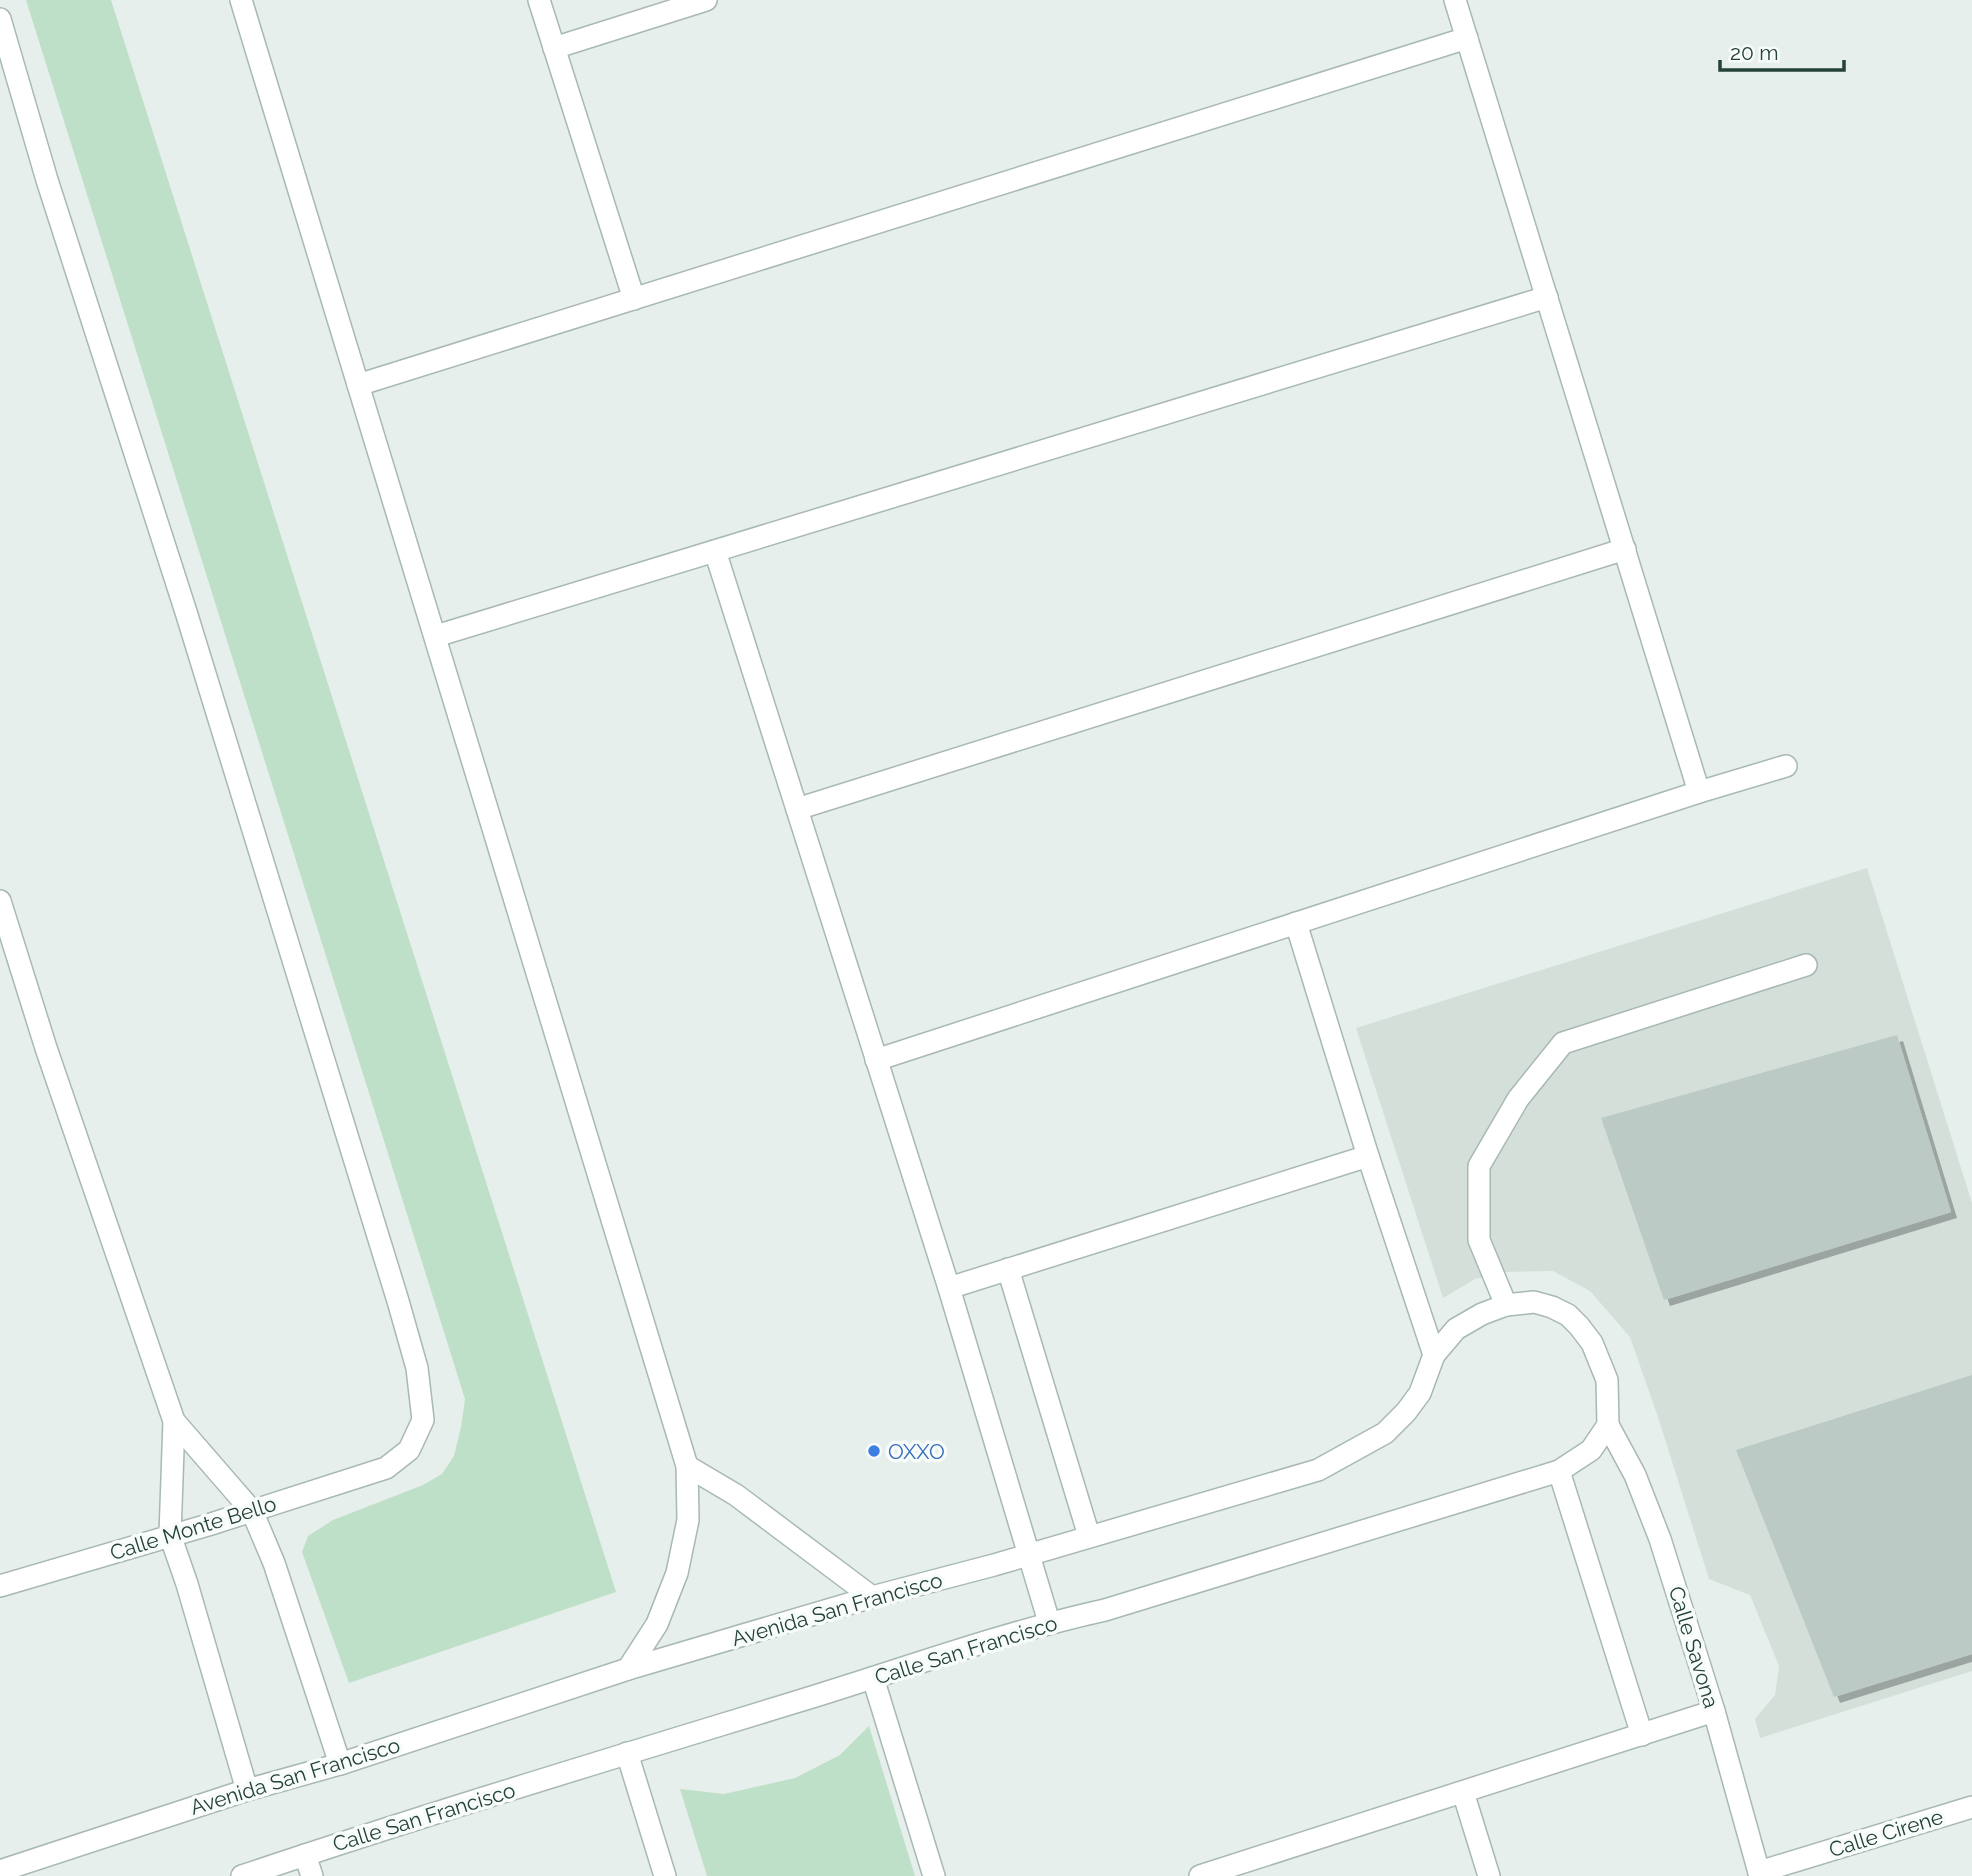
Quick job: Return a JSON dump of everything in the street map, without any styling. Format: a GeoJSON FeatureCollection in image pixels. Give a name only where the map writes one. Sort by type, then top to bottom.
{"type":"FeatureCollection","features":[{"type":"Feature","properties":{"kind":"street"},"geometry":{"type":"LineString","coordinates":[[241,0],[687,1466],[688,1520],[677,1573],[657,1624],[628,1669]]}},
{"type":"Feature","properties":{"kind":"street"},"geometry":{"type":"LineString","coordinates":[[539,0],[634,299]]}},
{"type":"Feature","properties":{"kind":"street"},"geometry":{"type":"LineString","coordinates":[[554,48],[706,0]]}},
{"type":"Feature","properties":{"kind":"street"},"geometry":{"type":"LineString","coordinates":[[1455,0],[1699,792]]}},
{"type":"Feature","properties":{"kind":"street","name":"Calle Monte Bello"},"geometry":{"type":"LineString","coordinates":[[0,19],[47,180],[194,639],[390,1275],[417,1368],[422,1420],[409,1450],[386,1468],[0,1586]]}},
{"type":"Feature","properties":{"kind":"street"},"geometry":{"type":"LineString","coordinates":[[358,385],[1467,38]]}},
{"type":"Feature","properties":{"kind":"street"},"geometry":{"type":"LineString","coordinates":[[436,636],[1547,297]]}},
{"type":"Feature","properties":{"kind":"street"},"geometry":{"type":"LineString","coordinates":[[797,809],[1625,550]]}},
{"type":"Feature","properties":{"kind":"street"},"geometry":{"type":"LineString","coordinates":[[715,551],[949,1289],[1049,1622]]}},
{"type":"Feature","properties":{"kind":"street"},"geometry":{"type":"LineString","coordinates":[[876,1060],[1786,766]]}},
{"type":"Feature","properties":{"kind":"street"},"geometry":{"type":"LineString","coordinates":[[0,901],[46,1048],[174,1421],[170,1535],[187,1584],[247,1790]]}},
{"type":"Feature","properties":{"kind":"street"},"geometry":{"type":"LineString","coordinates":[[1296,923],[1368,1156],[1434,1355]]}},
{"type":"Feature","properties":{"kind":"street"},"geometry":{"type":"LineString","coordinates":[[1506,1305],[1479,1240],[1479,1166],[1518,1100],[1563,1044],[1806,965]]}},
{"type":"Feature","properties":{"kind":"street"},"geometry":{"type":"LineString","coordinates":[[949,1289],[1368,1156]]}},
{"type":"Feature","properties":{"kind":"street"},"geometry":{"type":"LineString","coordinates":[[1008,1269],[1089,1536]]}},
{"type":"Feature","properties":{"kind":"street","name":"Avenida San Francisco"},"geometry":{"type":"LineString","coordinates":[[0,1871],[247,1790],[340,1764],[628,1669],[1318,1470],[1385,1433],[1420,1393],[1434,1355],[1456,1329],[1482,1314],[1506,1305],[1534,1302],[1552,1307],[1579,1326],[1592,1343],[1607,1380],[1608,1425]]}},
{"type":"Feature","properties":{"kind":"street"},"geometry":{"type":"LineString","coordinates":[[174,1421],[252,1511],[274,1563],[340,1764]]}},
{"type":"Feature","properties":{"kind":"street","name":"Calle San Francisco"},"geometry":{"type":"LineString","coordinates":[[242,1876],[1049,1622],[1105,1610],[1559,1471],[1591,1450],[1608,1425]]}},
{"type":"Feature","properties":{"kind":"street","name":"Calle Savona"},"geometry":{"type":"LineString","coordinates":[[1608,1425],[1635,1475],[1660,1539],[1714,1711],[1760,1874]]}},
{"type":"Feature","properties":{"kind":"street"},"geometry":{"type":"LineString","coordinates":[[687,1466],[736,1495],[872,1597]]}},
{"type":"Feature","properties":{"kind":"street"},"geometry":{"type":"LineString","coordinates":[[1559,1471],[1642,1735]]}},
{"type":"Feature","properties":{"kind":"street"},"geometry":{"type":"LineString","coordinates":[[873,1678],[934,1876]]}},
{"type":"Feature","properties":{"kind":"street"},"geometry":{"type":"LineString","coordinates":[[1204,1875],[1714,1711]]}},
{"type":"Feature","properties":{"kind":"street"},"geometry":{"type":"LineString","coordinates":[[627,1753],[665,1876]]}},
{"type":"Feature","properties":{"kind":"street"},"geometry":{"type":"LineString","coordinates":[[1463,1792],[1489,1876]]}},
{"type":"Feature","properties":{"kind":"street","name":"Calle Cirene"},"geometry":{"type":"LineString","coordinates":[[1760,1874],[1972,1807]]}},
{"type":"Feature","properties":{"kind":"street"},"geometry":{"type":"LineString","coordinates":[[305,1855],[312,1876]]}},
{"type":"Feature","properties":{"kind":"shaded area"},"geometry":{"type":"Polygon","coordinates":[[[1867,868],[1972,1203],[1972,1671],[1760,1738],[1755,1719],[1775,1695],[1779,1666],[1750,1595],[1709,1579],[1630,1337],[1590,1291],[1553,1271],[1506,1272],[1475,1279],[1443,1298],[1356,1028],[1867,868]]]}},
{"type":"Feature","properties":{"kind":"green space"},"geometry":{"type":"Polygon","coordinates":[[[26,0],[111,0],[616,1592],[349,1683],[302,1552],[308,1536],[333,1520],[423,1485],[442,1474],[454,1456],[465,1399],[26,0]]]}},
{"type":"Feature","properties":{"kind":"green space"},"geometry":{"type":"Polygon","coordinates":[[[869,1726],[915,1876],[707,1876],[680,1789],[724,1794],[795,1778],[840,1755],[869,1726]]]}},
{"type":"Feature","properties":{"kind":"building"},"geometry":{"type":"Polygon","coordinates":[[[1897,1035],[1951,1212],[1664,1300],[1601,1118],[1897,1035]]]}},
{"type":"Feature","properties":{"kind":"building"},"geometry":{"type":"Polygon","coordinates":[[[1972,1375],[1972,1654],[1834,1697],[1736,1450],[1972,1375]]]}},
{"type":"Feature","properties":{"kind":"place","name":"OXXO"},"geometry":{"type":"Point","coordinates":[874,1451]}}]}
